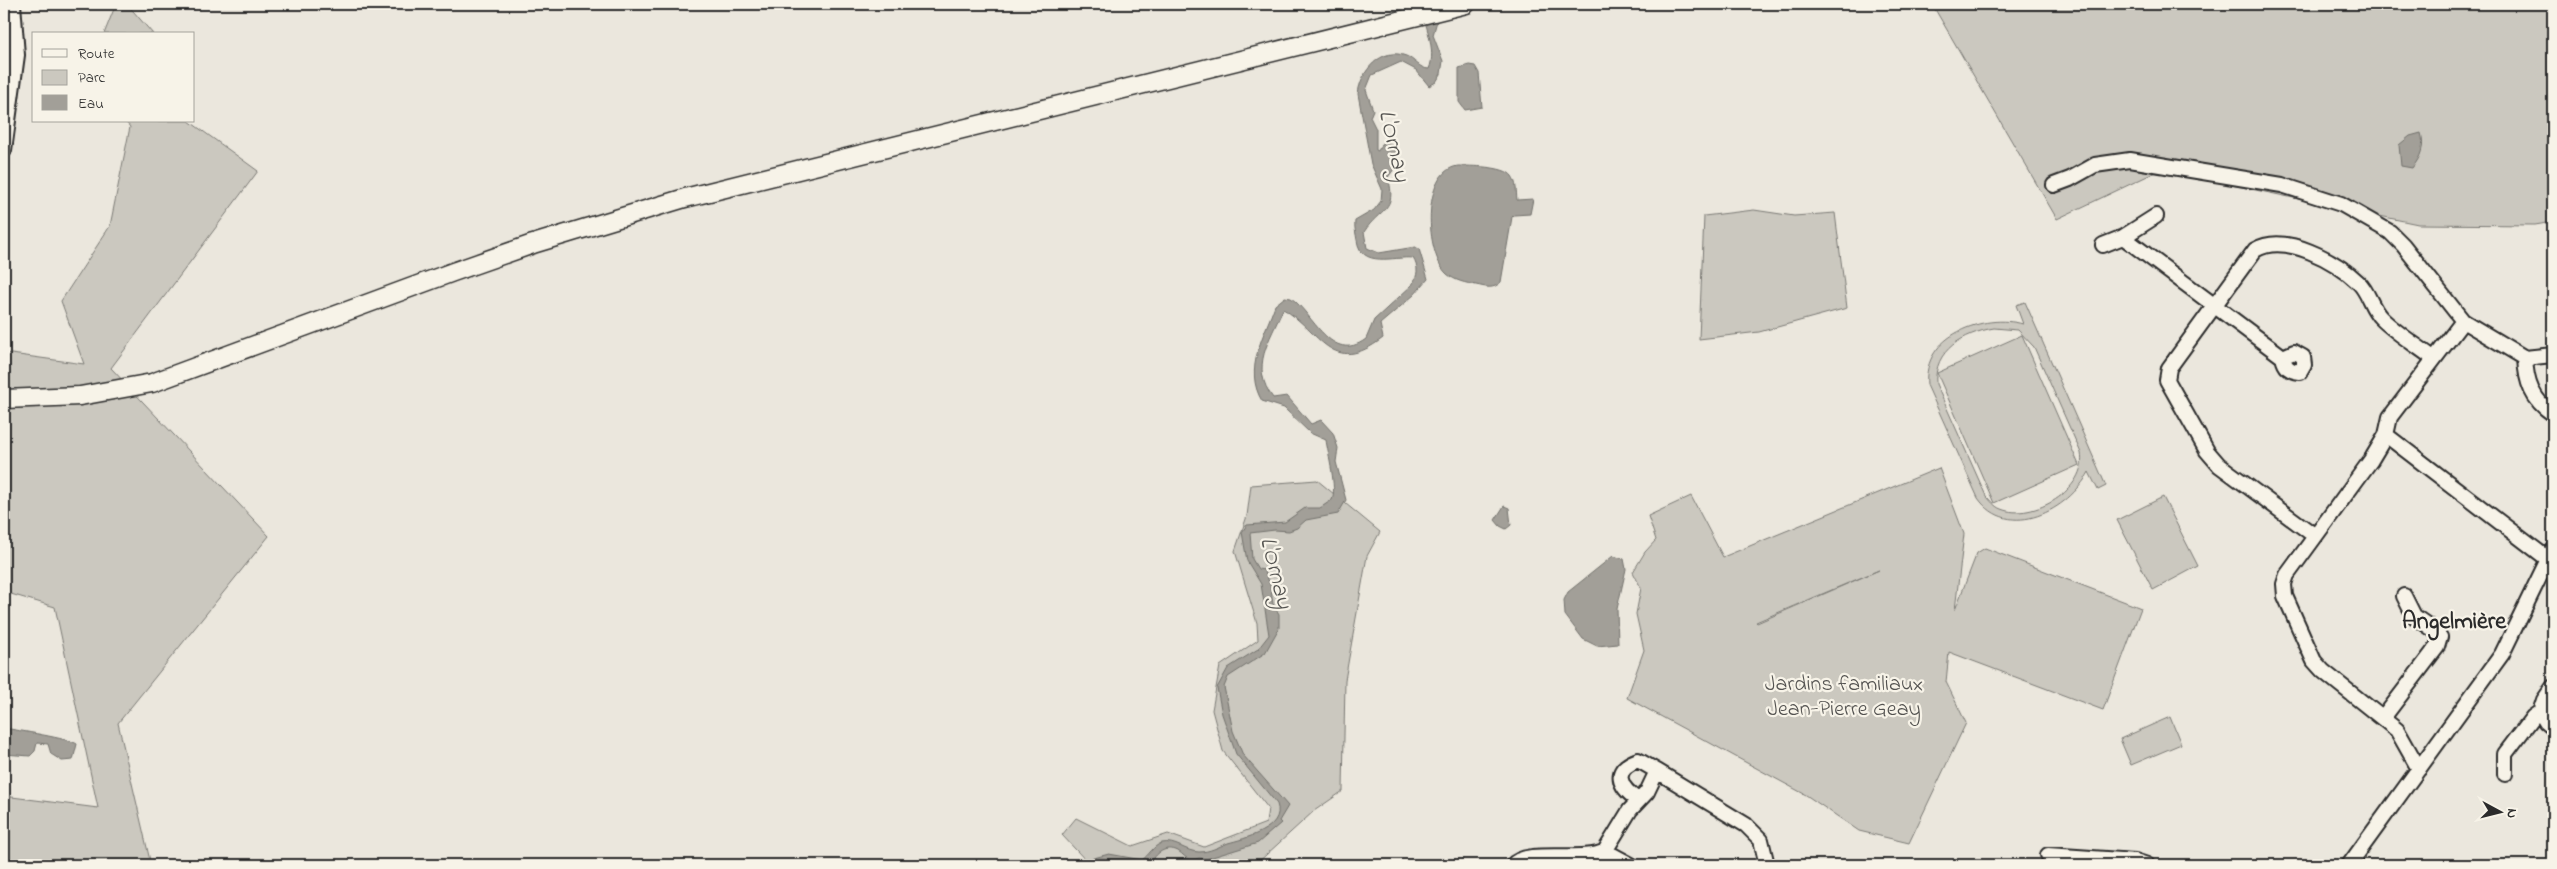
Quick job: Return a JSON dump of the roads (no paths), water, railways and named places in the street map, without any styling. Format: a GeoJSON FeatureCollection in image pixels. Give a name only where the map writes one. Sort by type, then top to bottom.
{"type":"FeatureCollection","features":[{"type":"Feature","properties":{"kind":"main road"},"geometry":{"type":"LineString","coordinates":[[4,399],[94,394],[152,383],[453,272],[676,201],[1466,4]]}},
{"type":"Feature","properties":{"kind":"main road"},"geometry":{"type":"LineString","coordinates":[[4,393],[22,399]]}},
{"type":"Feature","properties":{"kind":"street"},"geometry":{"type":"LineString","coordinates":[[4,150],[13,4]]}},
{"type":"Feature","properties":{"kind":"street"},"geometry":{"type":"LineString","coordinates":[[2054,185],[2070,179],[2095,165],[2130,160],[2282,185],[2340,204],[2390,232],[2403,245],[2463,321],[2525,358],[2553,355]]}},
{"type":"Feature","properties":{"kind":"street"},"geometry":{"type":"LineString","coordinates":[[2103,245],[2123,237],[2156,216]]}},
{"type":"Feature","properties":{"kind":"street"},"geometry":{"type":"LineString","coordinates":[[2123,237],[2282,357]]}},
{"type":"Feature","properties":{"kind":"street"},"geometry":{"type":"LineString","coordinates":[[2315,536],[2219,465],[2207,451],[2167,380],[2169,368],[2255,250],[2269,244],[2299,249],[2325,258],[2359,283],[2375,311],[2383,320],[2433,358]]}},
{"type":"Feature","properties":{"kind":"street"},"geometry":{"type":"LineString","coordinates":[[2419,769],[2397,730],[2322,671],[2314,661],[2285,596],[2284,584],[2287,575],[2371,460],[2386,435],[2390,417],[2463,321]]}},
{"type":"Feature","properties":{"kind":"street"},"geometry":{"type":"LineString","coordinates":[[2525,358],[2525,376],[2531,393],[2553,414]]}},
{"type":"Feature","properties":{"kind":"street"},"geometry":{"type":"LineString","coordinates":[[2349,865],[2502,654],[2552,557],[2386,435]]}},
{"type":"Feature","properties":{"kind":"street"},"geometry":{"type":"LineString","coordinates":[[2383,718],[2437,647],[2440,637],[2434,630],[2414,616],[2404,596]]}},
{"type":"Feature","properties":{"kind":"street"},"geometry":{"type":"LineString","coordinates":[[2505,774],[2505,754],[2532,717],[2540,712],[2544,700],[2553,687]]}},
{"type":"Feature","properties":{"kind":"street"},"geometry":{"type":"LineString","coordinates":[[2540,712],[2546,722],[2553,728]]}},
{"type":"Feature","properties":{"kind":"street"},"geometry":{"type":"LineString","coordinates":[[1638,800],[1623,786],[1620,779],[1622,771],[1628,763],[1638,760],[1746,825],[1761,840],[1767,865]]}},
{"type":"Feature","properties":{"kind":"street"},"geometry":{"type":"LineString","coordinates":[[1513,865],[1526,858],[1590,856],[1605,851],[1638,800],[1647,792],[1657,771]]}},
{"type":"Feature","properties":{"kind":"street"},"geometry":{"type":"LineString","coordinates":[[1605,851],[1631,865]]}},
{"type":"Feature","properties":{"kind":"street"},"geometry":{"type":"LineString","coordinates":[[2048,855],[2135,862],[2147,865]]}},
{"type":"Feature","properties":{"kind":"water"},"geometry":{"type":"Polygon","coordinates":[[[1418,4],[1430,4],[1437,21],[1433,35],[1443,61],[1441,74],[1436,82],[1429,86],[1416,70],[1401,62],[1372,75],[1366,90],[1373,110],[1370,117],[1376,129],[1376,150],[1378,151],[1382,143],[1387,142],[1396,149],[1398,158],[1395,167],[1388,177],[1391,197],[1389,203],[1364,232],[1367,248],[1379,253],[1415,247],[1419,249],[1428,279],[1414,295],[1380,324],[1383,338],[1365,349],[1351,353],[1339,352],[1328,347],[1296,318],[1283,309],[1268,343],[1262,364],[1266,386],[1273,398],[1287,396],[1311,424],[1321,420],[1333,433],[1338,448],[1336,462],[1346,500],[1338,514],[1306,520],[1297,528],[1289,531],[1275,530],[1250,533],[1252,559],[1258,569],[1264,570],[1270,584],[1273,604],[1279,614],[1279,628],[1265,653],[1228,677],[1224,687],[1233,731],[1243,755],[1288,806],[1279,821],[1281,823],[1258,843],[1206,859],[1199,858],[1192,861],[1178,851],[1169,849],[1158,853],[1151,864],[1148,865],[1067,865],[1109,854],[1142,860],[1156,846],[1162,843],[1171,843],[1199,852],[1207,851],[1262,831],[1275,820],[1278,813],[1277,804],[1236,754],[1222,714],[1217,688],[1228,668],[1258,649],[1269,635],[1261,584],[1247,561],[1242,532],[1247,525],[1285,522],[1305,508],[1320,508],[1332,500],[1333,488],[1326,440],[1310,433],[1284,408],[1262,401],[1254,377],[1257,353],[1275,305],[1285,297],[1291,298],[1299,305],[1324,334],[1333,341],[1343,346],[1354,345],[1366,339],[1374,320],[1412,285],[1417,275],[1417,268],[1413,258],[1379,259],[1365,255],[1360,249],[1357,240],[1355,221],[1374,210],[1381,201],[1382,189],[1371,164],[1358,94],[1360,86],[1363,77],[1373,63],[1388,55],[1406,56],[1429,69],[1432,54],[1431,45],[1427,27],[1418,4]]]}},
{"type":"Feature","properties":{"kind":"water"},"geometry":{"type":"Polygon","coordinates":[[[1469,65],[1475,66],[1479,73],[1482,107],[1465,110],[1459,102],[1459,68],[1469,65]]]}},
{"type":"Feature","properties":{"kind":"water"},"geometry":{"type":"Polygon","coordinates":[[[2421,133],[2422,147],[2418,160],[2412,168],[2401,166],[2399,145],[2410,136],[2421,133]]]}},
{"type":"Feature","properties":{"kind":"water"},"geometry":{"type":"Polygon","coordinates":[[[1458,166],[1487,167],[1502,170],[1512,176],[1515,182],[1517,200],[1533,199],[1530,214],[1514,215],[1512,217],[1501,282],[1492,287],[1457,280],[1450,276],[1440,264],[1434,249],[1430,214],[1432,197],[1438,182],[1446,171],[1458,166]]]}},
{"type":"Feature","properties":{"kind":"water"},"geometry":{"type":"Polygon","coordinates":[[[1504,506],[1509,508],[1511,525],[1506,529],[1495,520],[1504,506]]]}},
{"type":"Feature","properties":{"kind":"water"},"geometry":{"type":"Polygon","coordinates":[[[1613,556],[1624,559],[1626,569],[1617,609],[1618,644],[1597,646],[1583,639],[1565,615],[1564,600],[1568,592],[1613,556]]]}},
{"type":"Feature","properties":{"kind":"water"},"geometry":{"type":"Polygon","coordinates":[[[4,728],[73,742],[77,744],[73,760],[62,761],[51,754],[48,744],[37,743],[35,751],[30,756],[4,754],[4,728]]]}},
{"type":"Feature","properties":{"kind":"district","name":"Angelmière"},"geometry":{"type":"Point","coordinates":[2454,622]}},
{"type":"Feature","properties":{"kind":"water label","name":"L'Ornay"},"geometry":{"type":"Point","coordinates":[1393,146]}},
{"type":"Feature","properties":{"kind":"water label","name":"L'Ornay"},"geometry":{"type":"Point","coordinates":[1275,573]}},
{"type":"Feature","properties":{"kind":"park label","name":"Jardins familiaux Jean-Pierre Geay"},"geometry":{"type":"Point","coordinates":[1844,698]}}]}
